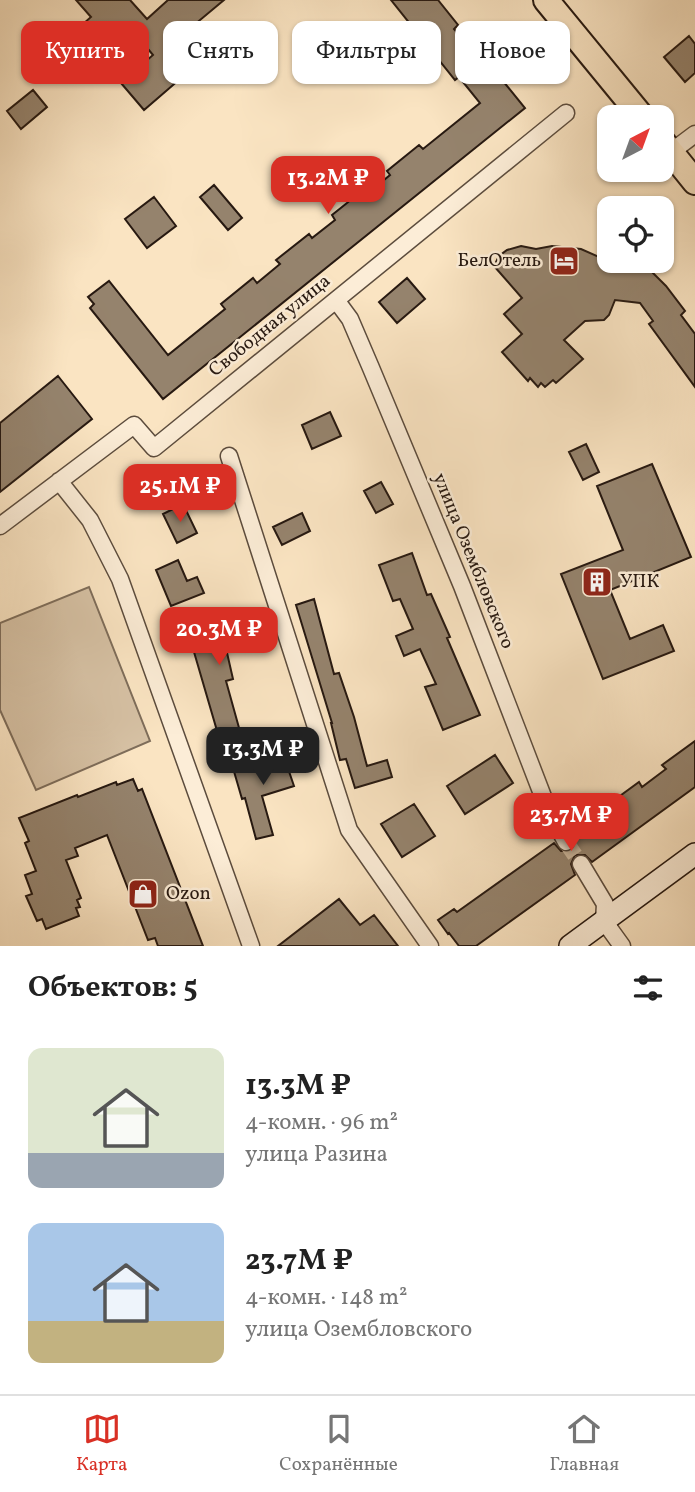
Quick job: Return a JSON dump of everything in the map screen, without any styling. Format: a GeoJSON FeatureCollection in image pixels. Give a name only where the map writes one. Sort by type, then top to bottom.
{"type":"FeatureCollection","features":[{"type":"Feature","properties":{"kind":"main road"},"geometry":{"type":"LineString","coordinates":[[546,0],[632,105]]}},
{"type":"Feature","properties":{"kind":"main road"},"geometry":{"type":"LineString","coordinates":[[674,156],[695,183]]}},
{"type":"Feature","properties":{"kind":"street","name":"Свободная улица"},"geometry":{"type":"LineString","coordinates":[[0,526],[134,425],[154,448],[566,113]]}},
{"type":"Feature","properties":{"kind":"street"},"geometry":{"type":"LineString","coordinates":[[674,143],[695,134]]}},
{"type":"Feature","properties":{"kind":"street","name":"улица Озембловского"},"geometry":{"type":"LineString","coordinates":[[335,300],[351,319],[462,586],[547,807],[566,842]]}},
{"type":"Feature","properties":{"kind":"street"},"geometry":{"type":"LineString","coordinates":[[229,456],[349,830],[430,946]]}},
{"type":"Feature","properties":{"kind":"street"},"geometry":{"type":"LineString","coordinates":[[60,481],[90,520],[120,579],[251,946]]}},
{"type":"Feature","properties":{"kind":"street"},"geometry":{"type":"LineString","coordinates":[[570,946],[695,855]]}},
{"type":"Feature","properties":{"kind":"street"},"geometry":{"type":"LineString","coordinates":[[581,864],[605,904],[604,921],[622,946]]}},
{"type":"Feature","properties":{"kind":"shaded area"},"geometry":{"type":"Polygon","coordinates":[[[89,587],[150,741],[36,790],[0,710],[0,623],[89,587]]]}},
{"type":"Feature","properties":{"kind":"building"},"geometry":{"type":"Polygon","coordinates":[[[76,0],[130,0],[147,19],[168,0],[224,0],[199,21],[163,21],[163,84],[174,84],[144,110],[122,84],[149,84],[149,58],[153,55],[149,50],[149,21],[86,21],[91,17],[76,0]]]}},
{"type":"Feature","properties":{"kind":"building"},"geometry":{"type":"Polygon","coordinates":[[[391,0],[438,0],[455,21],[455,80],[441,62],[441,21],[408,21],[391,0]]]}},
{"type":"Feature","properties":{"kind":"building"},"geometry":{"type":"Polygon","coordinates":[[[689,36],[695,44],[695,73],[685,82],[664,57],[689,36]]]}},
{"type":"Feature","properties":{"kind":"building"},"geometry":{"type":"Polygon","coordinates":[[[465,84],[505,84],[525,108],[163,399],[90,308],[94,304],[88,297],[109,281],[168,355],[225,309],[221,304],[253,278],[257,283],[280,264],[276,260],[309,234],[312,238],[335,220],[332,215],[364,189],[367,194],[390,175],[387,171],[419,145],[423,149],[480,103],[465,84]]]}},
{"type":"Feature","properties":{"kind":"building"},"geometry":{"type":"Polygon","coordinates":[[[33,90],[47,107],[21,129],[7,111],[33,90]]]}},
{"type":"Feature","properties":{"kind":"building"},"geometry":{"type":"Polygon","coordinates":[[[214,185],[242,218],[228,230],[200,197],[214,185]]]}},
{"type":"Feature","properties":{"kind":"building"},"geometry":{"type":"Polygon","coordinates":[[[154,197],[176,226],[147,248],[125,219],[154,197]]]}},
{"type":"Feature","properties":{"kind":"building"},"geometry":{"type":"Polygon","coordinates":[[[521,246],[536,249],[552,246],[581,249],[597,256],[597,273],[653,273],[685,311],[681,315],[695,334],[695,387],[649,324],[653,321],[640,303],[615,300],[604,320],[585,321],[564,340],[583,359],[556,383],[553,380],[545,387],[541,383],[538,387],[530,378],[528,381],[502,352],[522,334],[504,314],[522,298],[494,266],[499,256],[507,250],[521,246]]]}},
{"type":"Feature","properties":{"kind":"building"},"geometry":{"type":"Polygon","coordinates":[[[407,278],[425,299],[397,323],[379,302],[407,278]]]}},
{"type":"Feature","properties":{"kind":"building"},"geometry":{"type":"Polygon","coordinates":[[[58,376],[92,419],[0,492],[0,423],[58,376]]]}},
{"type":"Feature","properties":{"kind":"building"},"geometry":{"type":"Polygon","coordinates":[[[330,412],[341,436],[312,449],[302,425],[330,412]]]}},
{"type":"Feature","properties":{"kind":"building"},"geometry":{"type":"Polygon","coordinates":[[[586,444],[599,472],[583,480],[569,452],[586,444]]]}},
{"type":"Feature","properties":{"kind":"building","name":"УПК"},"geometry":{"type":"Polygon","coordinates":[[[652,464],[691,557],[610,590],[630,639],[663,625],[674,651],[603,679],[561,574],[623,550],[597,486],[652,464]]]}},
{"type":"Feature","properties":{"kind":"building"},"geometry":{"type":"Polygon","coordinates":[[[381,482],[393,504],[376,513],[364,491],[381,482]]]}},
{"type":"Feature","properties":{"kind":"building"},"geometry":{"type":"Polygon","coordinates":[[[183,504],[197,533],[177,543],[163,514],[183,504]]]}},
{"type":"Feature","properties":{"kind":"building"},"geometry":{"type":"Polygon","coordinates":[[[302,513],[310,531],[282,545],[273,527],[302,513]]]}},
{"type":"Feature","properties":{"kind":"building"},"geometry":{"type":"Polygon","coordinates":[[[412,553],[427,595],[431,594],[450,637],[447,638],[480,715],[443,730],[425,687],[436,684],[420,649],[404,656],[396,636],[413,629],[400,599],[393,601],[379,565],[412,553]]]}},
{"type":"Feature","properties":{"kind":"building"},"geometry":{"type":"Polygon","coordinates":[[[178,560],[187,581],[197,577],[204,593],[171,606],[156,570],[178,560]]]}},
{"type":"Feature","properties":{"kind":"building"},"geometry":{"type":"Polygon","coordinates":[[[314,599],[334,674],[339,673],[367,766],[387,760],[392,777],[355,788],[346,759],[340,760],[332,723],[296,605],[314,599]]]}},
{"type":"Feature","properties":{"kind":"building"},"geometry":{"type":"Polygon","coordinates":[[[247,612],[254,636],[225,644],[233,679],[226,681],[241,735],[220,741],[187,628],[247,612]]]}},
{"type":"Feature","properties":{"kind":"building"},"geometry":{"type":"Polygon","coordinates":[[[695,741],[695,787],[592,862],[585,855],[575,855],[571,864],[575,875],[476,946],[459,946],[448,934],[438,920],[454,909],[457,912],[554,843],[561,851],[572,851],[576,842],[572,831],[639,782],[642,787],[666,769],[662,765],[695,741]]]}},
{"type":"Feature","properties":{"kind":"building"},"geometry":{"type":"Polygon","coordinates":[[[281,748],[294,786],[262,796],[273,835],[256,839],[245,798],[242,799],[233,768],[266,758],[264,754],[281,748]]]}},
{"type":"Feature","properties":{"kind":"building"},"geometry":{"type":"Polygon","coordinates":[[[495,755],[513,783],[465,814],[447,786],[495,755]]]}},
{"type":"Feature","properties":{"kind":"building"},"geometry":{"type":"Polygon","coordinates":[[[133,779],[138,791],[142,789],[203,946],[158,946],[155,938],[148,940],[107,835],[75,848],[78,856],[66,860],[81,898],[77,900],[80,907],[76,908],[79,916],[46,929],[42,919],[37,921],[26,896],[32,894],[25,875],[36,871],[25,843],[29,841],[19,818],[77,795],[78,797],[116,782],[117,785],[133,779]]]}},
{"type":"Feature","properties":{"kind":"building"},"geometry":{"type":"Polygon","coordinates":[[[414,804],[435,836],[402,857],[381,824],[414,804]]]}},
{"type":"Feature","properties":{"kind":"building"},"geometry":{"type":"Polygon","coordinates":[[[339,899],[360,925],[374,915],[398,946],[278,946],[339,899]]]}},
{"type":"Feature","properties":{"kind":"tunnel"},"geometry":{"type":"LineString","coordinates":[[566,842],[581,864]]}},
{"type":"Feature","properties":{"kind":"place","name":"БелОтель"},"geometry":{"type":"Point","coordinates":[564,261]}},
{"type":"Feature","properties":{"kind":"place","name":"УПК"},"geometry":{"type":"Point","coordinates":[597,582]}},
{"type":"Feature","properties":{"kind":"place","name":"Ozon"},"geometry":{"type":"Point","coordinates":[143,894]}}]}
